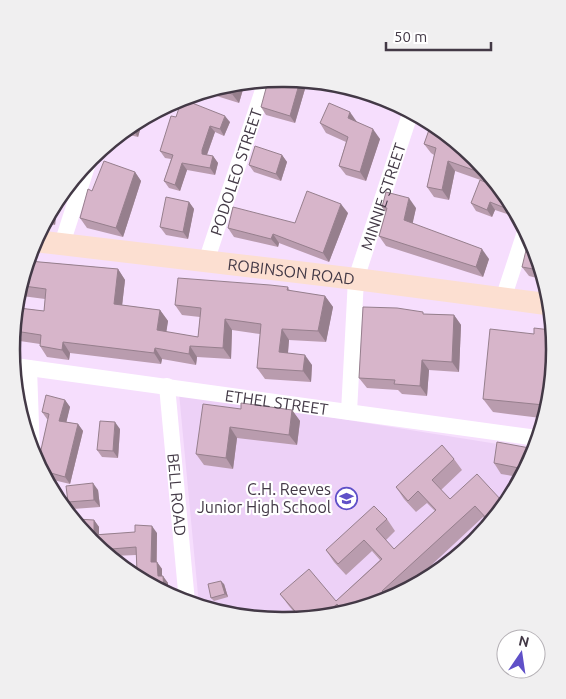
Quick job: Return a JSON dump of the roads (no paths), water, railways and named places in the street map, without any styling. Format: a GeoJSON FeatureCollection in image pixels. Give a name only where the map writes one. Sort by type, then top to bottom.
{"type":"FeatureCollection","features":[{"type":"Feature","properties":{"kind":"main road","name":"ROBINSON ROAD"},"geometry":{"type":"LineString","coordinates":[[43,242],[356,279],[542,304]]}},
{"type":"Feature","properties":{"kind":"street","name":"PODOLEO STREET"},"geometry":{"type":"LineString","coordinates":[[206,262],[264,87]]}},
{"type":"Feature","properties":{"kind":"street","name":"MINNIE STREET"},"geometry":{"type":"LineString","coordinates":[[349,412],[356,279],[408,119]]}},
{"type":"Feature","properties":{"kind":"street"},"geometry":{"type":"LineString","coordinates":[[62,244],[83,178]]}},
{"type":"Feature","properties":{"kind":"street"},"geometry":{"type":"LineString","coordinates":[[503,299],[522,240]]}},
{"type":"Feature","properties":{"kind":"street"},"geometry":{"type":"LineString","coordinates":[[22,367],[27,409]]}},
{"type":"Feature","properties":{"kind":"street","name":"ETHEL STREET"},"geometry":{"type":"LineString","coordinates":[[22,367],[531,437]]}},
{"type":"Feature","properties":{"kind":"street","name":"BELL ROAD"},"geometry":{"type":"LineString","coordinates":[[166,386],[186,594]]}},
{"type":"Feature","properties":{"kind":"place","name":"C.H. Reeves Junior High School"},"geometry":{"type":"Point","coordinates":[347,498]}}]}
